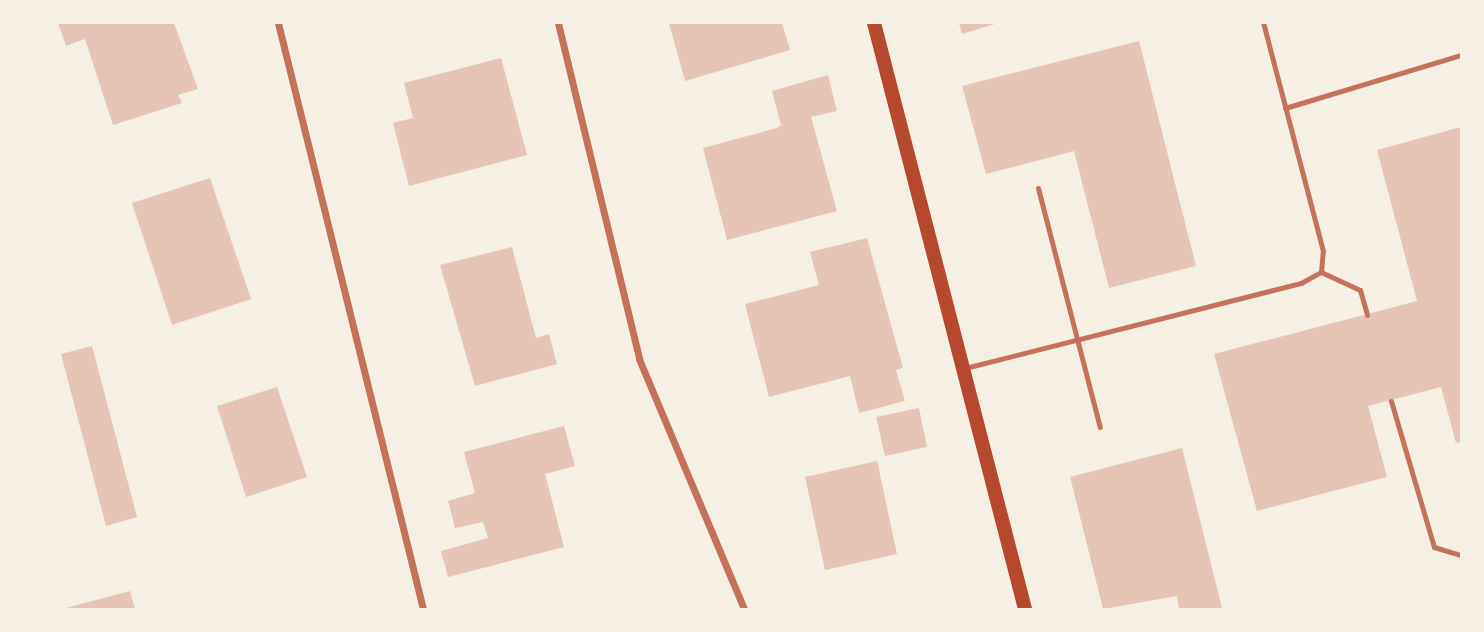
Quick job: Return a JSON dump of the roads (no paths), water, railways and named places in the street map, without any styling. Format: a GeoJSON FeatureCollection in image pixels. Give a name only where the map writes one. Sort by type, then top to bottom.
{"type":"FeatureCollection","features":[{"type":"Feature","properties":{"kind":"main road"},"geometry":{"type":"LineString","coordinates":[[874,23],[1024,609]]}},
{"type":"Feature","properties":{"kind":"street"},"geometry":{"type":"LineString","coordinates":[[278,23],[423,609]]}},
{"type":"Feature","properties":{"kind":"street"},"geometry":{"type":"LineString","coordinates":[[558,23],[639,359],[744,609]]}},
{"type":"Feature","properties":{"kind":"lane"},"geometry":{"type":"LineString","coordinates":[[1263,23],[1323,251],[1321,272]]}},
{"type":"Feature","properties":{"kind":"lane"},"geometry":{"type":"LineString","coordinates":[[1285,108],[1461,55]]}},
{"type":"Feature","properties":{"kind":"lane"},"geometry":{"type":"LineString","coordinates":[[1038,188],[1079,338],[1100,428]]}},
{"type":"Feature","properties":{"kind":"lane"},"geometry":{"type":"LineString","coordinates":[[962,369],[1301,283],[1321,272]]}},
{"type":"Feature","properties":{"kind":"lane"},"geometry":{"type":"LineString","coordinates":[[1321,272],[1360,290],[1367,315]]}},
{"type":"Feature","properties":{"kind":"lane"},"geometry":{"type":"LineString","coordinates":[[1391,401],[1434,547],[1461,555]]}}]}
